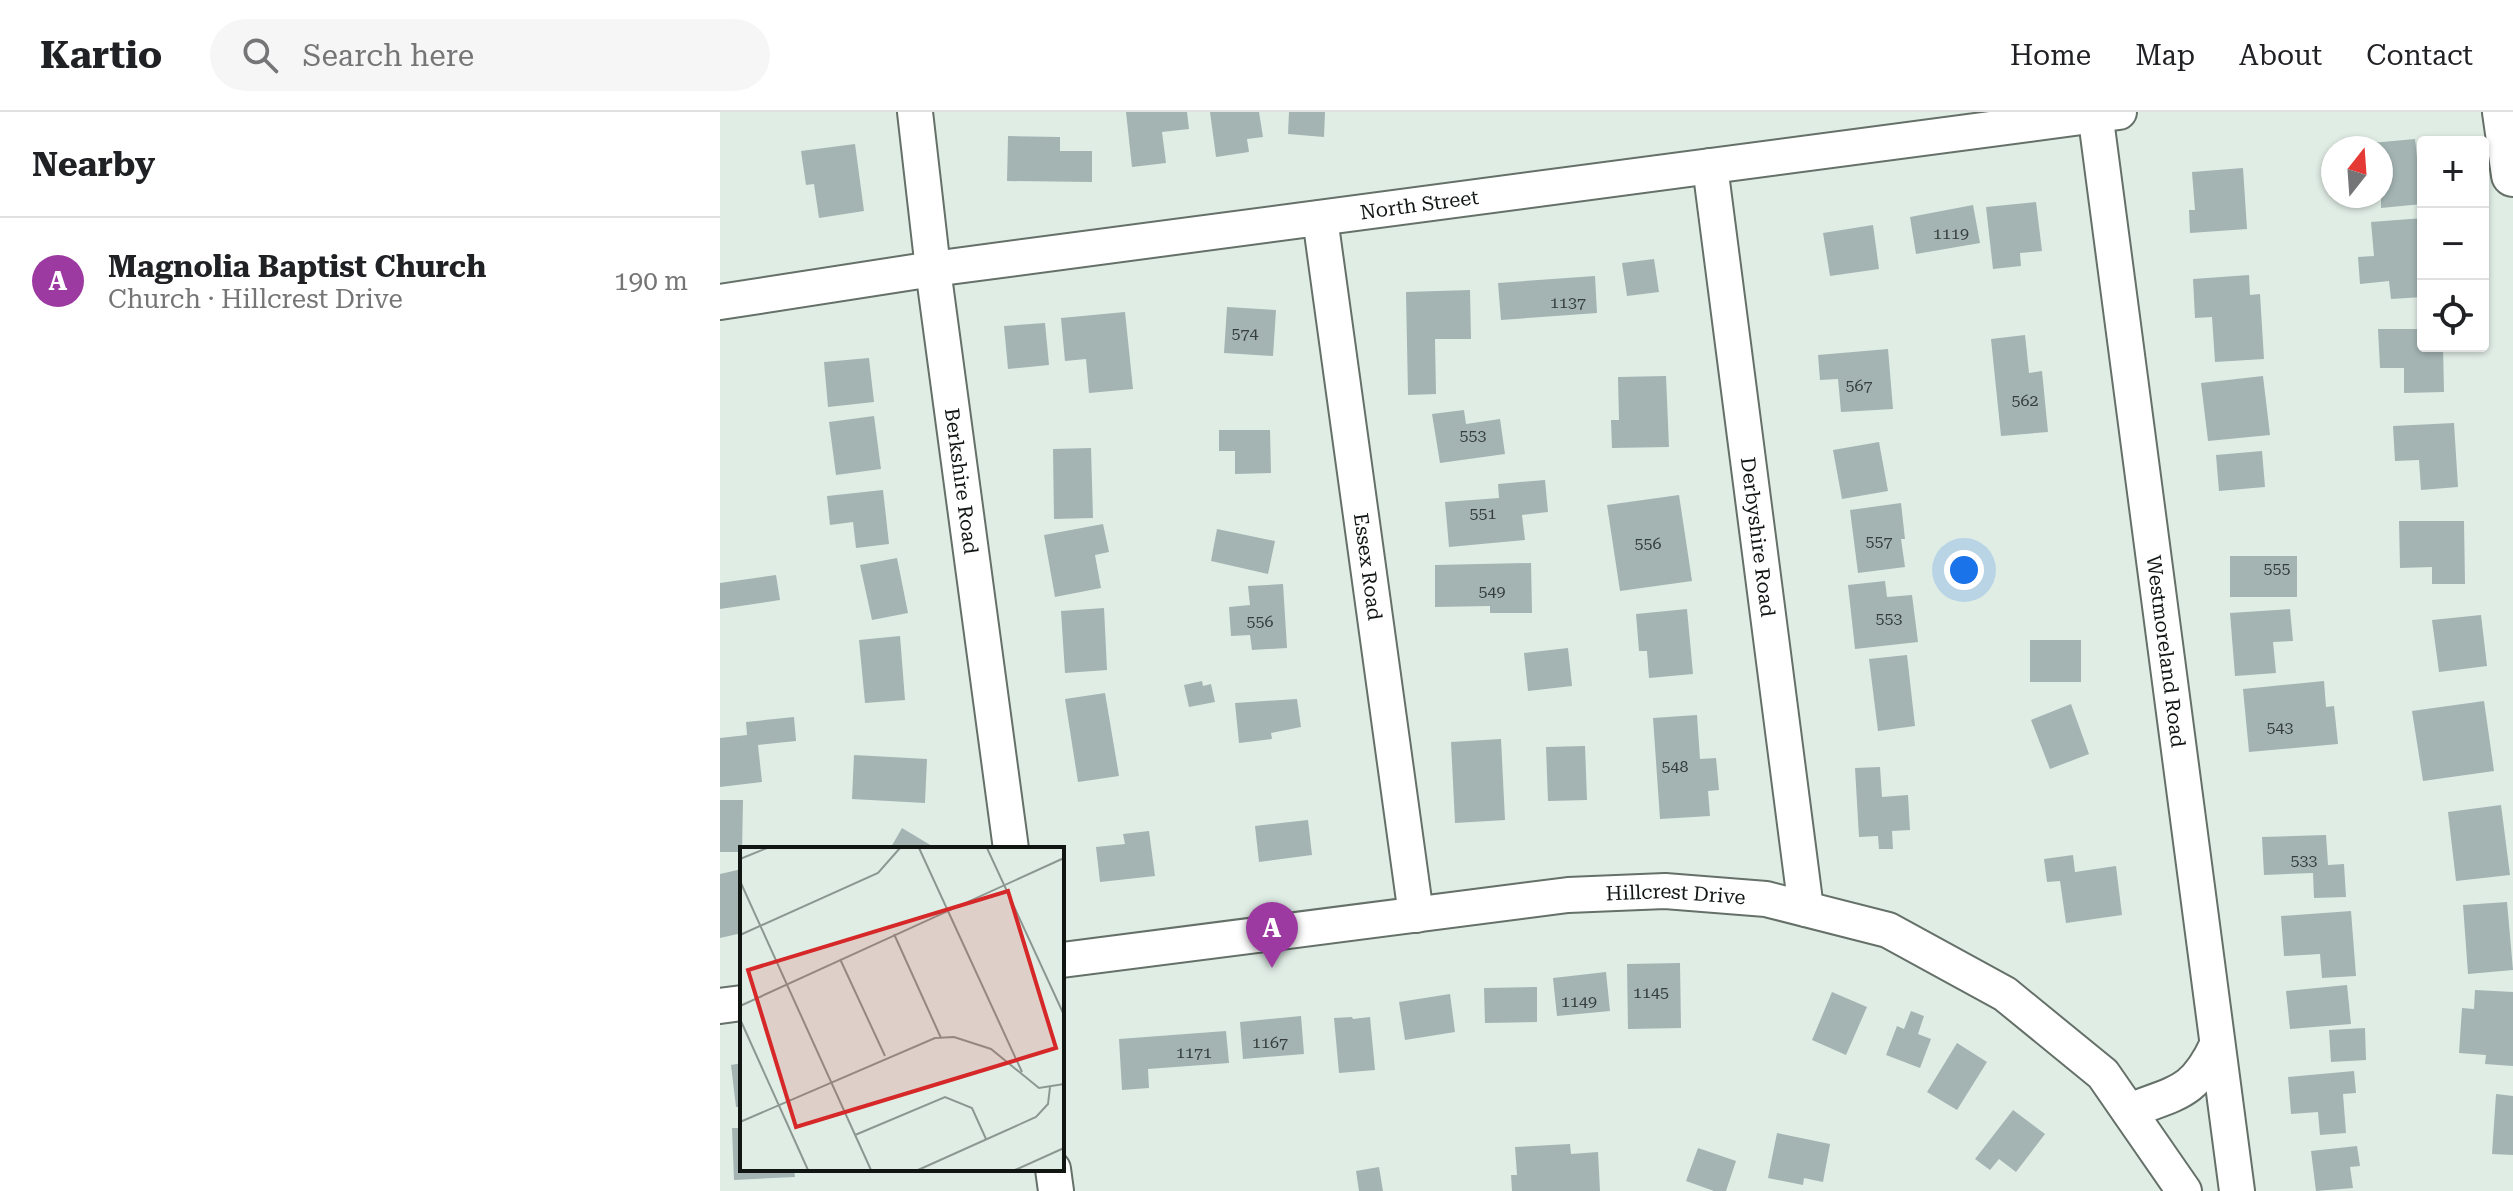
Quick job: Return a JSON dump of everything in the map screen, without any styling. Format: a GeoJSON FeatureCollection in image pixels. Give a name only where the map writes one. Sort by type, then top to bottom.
{"type":"FeatureCollection","features":[{"type":"Feature","properties":{"kind":"street","name":"Berkshire Road"},"geometry":{"type":"LineString","coordinates":[[915,112],[933,269],[1011,847]]}},
{"type":"Feature","properties":{"kind":"street"},"geometry":{"type":"LineString","coordinates":[[2504,112],[2513,175]]}},
{"type":"Feature","properties":{"kind":"street","name":"North Street"},"geometry":{"type":"LineString","coordinates":[[720,302],[933,269],[2103,113]]}},
{"type":"Feature","properties":{"kind":"street","name":"Westmoreland Road"},"geometry":{"type":"LineString","coordinates":[[2103,113],[2237,1191]]}},
{"type":"Feature","properties":{"kind":"street","name":"Derbyshire Road"},"geometry":{"type":"LineString","coordinates":[[1710,166],[1806,909]]}},
{"type":"Feature","properties":{"kind":"street","name":"Essex Road"},"geometry":{"type":"LineString","coordinates":[[1320,218],[1416,915]]}},
{"type":"Feature","properties":{"kind":"street","name":"Hillcrest Drive"},"geometry":{"type":"LineString","coordinates":[[1064,960],[1568,895],[1665,891],[1766,899],[1888,930],[2005,994],[2103,1074],[2184,1191]]}},
{"type":"Feature","properties":{"kind":"street"},"geometry":{"type":"LineString","coordinates":[[720,1006],[740,1003]]}},
{"type":"Feature","properties":{"kind":"street"},"geometry":{"type":"LineString","coordinates":[[2129,1111],[2188,1087],[2205,1070],[2217,1045]]}},
{"type":"Feature","properties":{"kind":"street"},"geometry":{"type":"LineString","coordinates":[[1053,1171],[1056,1191]]}},
{"type":"Feature","properties":{"kind":"building"},"geometry":{"type":"Polygon","coordinates":[[[1126,112],[1187,112],[1189,129],[1162,132],[1166,163],[1132,167],[1126,112]]]}},
{"type":"Feature","properties":{"kind":"building"},"geometry":{"type":"Polygon","coordinates":[[[1210,112],[1259,112],[1263,137],[1247,139],[1249,152],[1216,157],[1210,112]]]}},
{"type":"Feature","properties":{"kind":"building"},"geometry":{"type":"Polygon","coordinates":[[[1289,112],[1325,112],[1324,137],[1288,134],[1289,112]]]}},
{"type":"Feature","properties":{"kind":"building"},"geometry":{"type":"Polygon","coordinates":[[[1008,136],[1060,137],[1060,151],[1092,151],[1092,182],[1007,181],[1008,136]]]}},
{"type":"Feature","properties":{"kind":"building"},"geometry":{"type":"Polygon","coordinates":[[[2415,139],[2417,204],[2393,207],[2393,141],[2415,139]]]}},
{"type":"Feature","properties":{"kind":"building"},"geometry":{"type":"Polygon","coordinates":[[[855,144],[864,211],[819,218],[814,184],[806,185],[801,151],[855,144]]]}},
{"type":"Feature","properties":{"kind":"building"},"geometry":{"type":"Polygon","coordinates":[[[2243,168],[2247,229],[2190,233],[2189,210],[2195,210],[2192,172],[2243,168]]]}},
{"type":"Feature","properties":{"kind":"building"},"geometry":{"type":"Polygon","coordinates":[[[2036,202],[2042,251],[2020,253],[2021,266],[1993,269],[1986,207],[2036,202]]]}},
{"type":"Feature","properties":{"kind":"building"},"geometry":{"type":"Polygon","coordinates":[[[1973,205],[1980,243],[1916,254],[1910,217],[1973,205]]]}},
{"type":"Feature","properties":{"kind":"building"},"geometry":{"type":"Polygon","coordinates":[[[2417,218],[2417,297],[2391,299],[2389,281],[2360,284],[2358,257],[2374,256],[2371,222],[2417,218]]]}},
{"type":"Feature","properties":{"kind":"building"},"geometry":{"type":"Polygon","coordinates":[[[1873,225],[1879,269],[1830,276],[1823,233],[1873,225]]]}},
{"type":"Feature","properties":{"kind":"building"},"geometry":{"type":"Polygon","coordinates":[[[1654,259],[1659,292],[1627,296],[1622,263],[1654,259]]]}},
{"type":"Feature","properties":{"kind":"building"},"geometry":{"type":"Polygon","coordinates":[[[2249,275],[2250,295],[2260,294],[2264,359],[2215,362],[2212,317],[2195,318],[2193,279],[2249,275]]]}},
{"type":"Feature","properties":{"kind":"building"},"geometry":{"type":"Polygon","coordinates":[[[1595,276],[1597,313],[1501,320],[1498,283],[1595,276]]]}},
{"type":"Feature","properties":{"kind":"building"},"geometry":{"type":"Polygon","coordinates":[[[1470,290],[1471,339],[1435,339],[1436,394],[1408,395],[1406,292],[1470,290]]]}},
{"type":"Feature","properties":{"kind":"building"},"geometry":{"type":"Polygon","coordinates":[[[1227,307],[1276,310],[1273,356],[1224,353],[1227,307]]]}},
{"type":"Feature","properties":{"kind":"building"},"geometry":{"type":"Polygon","coordinates":[[[1125,312],[1133,389],[1089,393],[1086,359],[1065,361],[1061,318],[1125,312]]]}},
{"type":"Feature","properties":{"kind":"building"},"geometry":{"type":"Polygon","coordinates":[[[1045,323],[1049,365],[1008,369],[1004,326],[1045,323]]]}},
{"type":"Feature","properties":{"kind":"building"},"geometry":{"type":"Polygon","coordinates":[[[2378,329],[2417,329],[2417,352],[2443,352],[2444,392],[2404,393],[2404,368],[2380,368],[2378,329]]]}},
{"type":"Feature","properties":{"kind":"building"},"geometry":{"type":"Polygon","coordinates":[[[2025,335],[2029,373],[2042,371],[2048,432],[2001,436],[1991,339],[2025,335]]]}},
{"type":"Feature","properties":{"kind":"building"},"geometry":{"type":"Polygon","coordinates":[[[1888,349],[1893,409],[1841,412],[1838,379],[1820,380],[1818,355],[1888,349]]]}},
{"type":"Feature","properties":{"kind":"building"},"geometry":{"type":"Polygon","coordinates":[[[869,358],[874,402],[828,407],[824,362],[869,358]]]}},
{"type":"Feature","properties":{"kind":"building"},"geometry":{"type":"Polygon","coordinates":[[[1666,376],[1669,447],[1612,448],[1611,420],[1619,420],[1618,377],[1666,376]]]}},
{"type":"Feature","properties":{"kind":"building"},"geometry":{"type":"Polygon","coordinates":[[[2263,376],[2270,435],[2208,441],[2201,383],[2263,376]]]}},
{"type":"Feature","properties":{"kind":"building"},"geometry":{"type":"Polygon","coordinates":[[[1464,410],[1466,424],[1500,419],[1505,454],[1440,463],[1432,414],[1464,410]]]}},
{"type":"Feature","properties":{"kind":"building"},"geometry":{"type":"Polygon","coordinates":[[[874,416],[881,469],[836,475],[829,422],[874,416]]]}},
{"type":"Feature","properties":{"kind":"building"},"geometry":{"type":"Polygon","coordinates":[[[2454,423],[2458,487],[2421,490],[2419,460],[2395,461],[2393,426],[2454,423]]]}},
{"type":"Feature","properties":{"kind":"building"},"geometry":{"type":"Polygon","coordinates":[[[1219,430],[1270,430],[1271,473],[1235,474],[1235,451],[1219,451],[1219,430]]]}},
{"type":"Feature","properties":{"kind":"building"},"geometry":{"type":"Polygon","coordinates":[[[1879,442],[1888,491],[1842,499],[1833,450],[1879,442]]]}},
{"type":"Feature","properties":{"kind":"building"},"geometry":{"type":"Polygon","coordinates":[[[1091,448],[1093,518],[1054,519],[1053,449],[1091,448]]]}},
{"type":"Feature","properties":{"kind":"building"},"geometry":{"type":"Polygon","coordinates":[[[2262,451],[2265,487],[2219,491],[2216,455],[2262,451]]]}},
{"type":"Feature","properties":{"kind":"building"},"geometry":{"type":"Polygon","coordinates":[[[1545,480],[1548,512],[1522,515],[1525,540],[1449,547],[1445,502],[1499,498],[1498,484],[1545,480]]]}},
{"type":"Feature","properties":{"kind":"building"},"geometry":{"type":"Polygon","coordinates":[[[883,490],[889,544],[856,548],[853,522],[830,525],[827,496],[883,490]]]}},
{"type":"Feature","properties":{"kind":"building"},"geometry":{"type":"Polygon","coordinates":[[[1679,495],[1692,581],[1620,591],[1607,505],[1679,495]]]}},
{"type":"Feature","properties":{"kind":"building"},"geometry":{"type":"Polygon","coordinates":[[[1901,503],[1905,567],[1858,573],[1850,510],[1901,503]]]}},
{"type":"Feature","properties":{"kind":"building"},"geometry":{"type":"Polygon","coordinates":[[[2399,521],[2464,521],[2465,584],[2432,584],[2432,567],[2400,568],[2399,521]]]}},
{"type":"Feature","properties":{"kind":"building"},"geometry":{"type":"Polygon","coordinates":[[[1103,524],[1109,552],[1095,555],[1101,588],[1055,597],[1044,535],[1103,524]]]}},
{"type":"Feature","properties":{"kind":"building"},"geometry":{"type":"Polygon","coordinates":[[[1217,529],[1275,541],[1268,574],[1211,561],[1217,529]]]}},
{"type":"Feature","properties":{"kind":"building"},"geometry":{"type":"Polygon","coordinates":[[[2230,556],[2297,556],[2297,597],[2230,597],[2230,556]]]}},
{"type":"Feature","properties":{"kind":"building"},"geometry":{"type":"Polygon","coordinates":[[[897,558],[908,613],[872,620],[860,565],[897,558]]]}},
{"type":"Feature","properties":{"kind":"building"},"geometry":{"type":"Polygon","coordinates":[[[1531,563],[1532,613],[1490,613],[1490,606],[1435,607],[1435,565],[1531,563]]]}},
{"type":"Feature","properties":{"kind":"building"},"geometry":{"type":"Polygon","coordinates":[[[776,575],[780,600],[720,609],[720,583],[776,575]]]}},
{"type":"Feature","properties":{"kind":"building"},"geometry":{"type":"Polygon","coordinates":[[[1885,581],[1887,597],[1912,595],[1918,642],[1855,649],[1848,585],[1885,581]]]}},
{"type":"Feature","properties":{"kind":"building"},"geometry":{"type":"Polygon","coordinates":[[[1283,584],[1287,648],[1252,650],[1250,635],[1231,636],[1229,607],[1250,605],[1248,586],[1283,584]]]}},
{"type":"Feature","properties":{"kind":"building"},"geometry":{"type":"Polygon","coordinates":[[[1104,608],[1107,670],[1065,673],[1061,611],[1104,608]]]}},
{"type":"Feature","properties":{"kind":"building"},"geometry":{"type":"Polygon","coordinates":[[[1687,609],[1693,674],[1649,678],[1647,651],[1639,651],[1636,614],[1687,609]]]}},
{"type":"Feature","properties":{"kind":"building"},"geometry":{"type":"Polygon","coordinates":[[[2290,609],[2293,641],[2273,642],[2276,673],[2235,676],[2230,613],[2290,609]]]}},
{"type":"Feature","properties":{"kind":"building"},"geometry":{"type":"Polygon","coordinates":[[[2481,615],[2487,666],[2439,672],[2432,620],[2481,615]]]}},
{"type":"Feature","properties":{"kind":"building"},"geometry":{"type":"Polygon","coordinates":[[[900,636],[905,700],[865,703],[859,640],[900,636]]]}},
{"type":"Feature","properties":{"kind":"building"},"geometry":{"type":"Polygon","coordinates":[[[2030,640],[2081,640],[2081,682],[2030,682],[2030,640]]]}},
{"type":"Feature","properties":{"kind":"building"},"geometry":{"type":"Polygon","coordinates":[[[1568,648],[1572,686],[1528,691],[1524,653],[1568,648]]]}},
{"type":"Feature","properties":{"kind":"building"},"geometry":{"type":"Polygon","coordinates":[[[1907,655],[1915,726],[1878,731],[1869,659],[1907,655]]]}},
{"type":"Feature","properties":{"kind":"building"},"geometry":{"type":"Polygon","coordinates":[[[1202,681],[1203,686],[1211,684],[1215,702],[1189,707],[1184,685],[1202,681]]]}},
{"type":"Feature","properties":{"kind":"building"},"geometry":{"type":"Polygon","coordinates":[[[2324,681],[2326,707],[2334,706],[2338,744],[2249,752],[2243,689],[2324,681]]]}},
{"type":"Feature","properties":{"kind":"building"},"geometry":{"type":"Polygon","coordinates":[[[1105,693],[1119,776],[1078,782],[1065,699],[1105,693]]]}},
{"type":"Feature","properties":{"kind":"building"},"geometry":{"type":"Polygon","coordinates":[[[1297,699],[1301,727],[1271,733],[1272,739],[1239,743],[1235,703],[1297,699]]]}},
{"type":"Feature","properties":{"kind":"building"},"geometry":{"type":"Polygon","coordinates":[[[2484,701],[2494,771],[2423,781],[2412,711],[2484,701]]]}},
{"type":"Feature","properties":{"kind":"building"},"geometry":{"type":"Polygon","coordinates":[[[2071,704],[2089,754],[2050,769],[2031,720],[2071,704]]]}},
{"type":"Feature","properties":{"kind":"building"},"geometry":{"type":"Polygon","coordinates":[[[1697,715],[1700,759],[1716,758],[1719,790],[1708,791],[1710,816],[1660,819],[1653,718],[1697,715]]]}},
{"type":"Feature","properties":{"kind":"building"},"geometry":{"type":"Polygon","coordinates":[[[794,717],[796,741],[758,745],[762,782],[720,787],[720,738],[747,735],[746,722],[794,717]]]}},
{"type":"Feature","properties":{"kind":"building"},"geometry":{"type":"Polygon","coordinates":[[[1501,739],[1505,820],[1455,823],[1451,742],[1501,739]]]}},
{"type":"Feature","properties":{"kind":"building"},"geometry":{"type":"Polygon","coordinates":[[[1585,746],[1587,800],[1548,801],[1546,747],[1585,746]]]}},
{"type":"Feature","properties":{"kind":"building"},"geometry":{"type":"Polygon","coordinates":[[[854,755],[927,759],[925,803],[852,799],[854,755]]]}},
{"type":"Feature","properties":{"kind":"building"},"geometry":{"type":"Polygon","coordinates":[[[1880,767],[1882,797],[1908,795],[1910,830],[1892,831],[1893,849],[1879,849],[1878,836],[1859,837],[1855,768],[1880,767]]]}},
{"type":"Feature","properties":{"kind":"building"},"geometry":{"type":"Polygon","coordinates":[[[720,800],[743,800],[740,852],[720,852],[720,800]]]}},
{"type":"Feature","properties":{"kind":"building"},"geometry":{"type":"Polygon","coordinates":[[[2501,805],[2510,875],[2456,881],[2448,812],[2501,805]]]}},
{"type":"Feature","properties":{"kind":"building"},"geometry":{"type":"Polygon","coordinates":[[[1308,820],[1312,855],[1259,862],[1255,826],[1308,820]]]}},
{"type":"Feature","properties":{"kind":"building"},"geometry":{"type":"Polygon","coordinates":[[[902,828],[934,847],[891,847],[902,828]]]}},
{"type":"Feature","properties":{"kind":"building"},"geometry":{"type":"Polygon","coordinates":[[[1149,831],[1155,876],[1100,882],[1096,847],[1125,844],[1123,834],[1149,831]]]}},
{"type":"Feature","properties":{"kind":"building"},"geometry":{"type":"Polygon","coordinates":[[[2326,835],[2328,865],[2344,864],[2346,897],[2314,898],[2313,873],[2264,875],[2262,837],[2326,835]]]}},
{"type":"Feature","properties":{"kind":"building"},"geometry":{"type":"Polygon","coordinates":[[[2073,855],[2075,872],[2116,866],[2122,915],[2066,923],[2060,881],[2047,882],[2044,859],[2073,855]]]}},
{"type":"Feature","properties":{"kind":"building"},"geometry":{"type":"Polygon","coordinates":[[[740,869],[740,933],[720,938],[720,874],[740,869]]]}},
{"type":"Feature","properties":{"kind":"building"},"geometry":{"type":"Polygon","coordinates":[[[2507,902],[2513,970],[2468,974],[2463,905],[2507,902]]]}},
{"type":"Feature","properties":{"kind":"building"},"geometry":{"type":"Polygon","coordinates":[[[2351,911],[2356,976],[2322,978],[2320,954],[2284,956],[2281,916],[2351,911]]]}},
{"type":"Feature","properties":{"kind":"building"},"geometry":{"type":"Polygon","coordinates":[[[1680,963],[1681,1028],[1628,1029],[1627,964],[1680,963]]]}},
{"type":"Feature","properties":{"kind":"building"},"geometry":{"type":"Polygon","coordinates":[[[1606,972],[1610,1011],[1557,1016],[1553,978],[1606,972]]]}},
{"type":"Feature","properties":{"kind":"building"},"geometry":{"type":"Polygon","coordinates":[[[2347,985],[2351,1024],[2290,1029],[2286,991],[2347,985]]]}},
{"type":"Feature","properties":{"kind":"building"},"geometry":{"type":"Polygon","coordinates":[[[1537,987],[1537,1022],[1485,1023],[1484,988],[1537,987]]]}},
{"type":"Feature","properties":{"kind":"building"},"geometry":{"type":"Polygon","coordinates":[[[2475,990],[2513,992],[2513,1066],[2485,1064],[2486,1055],[2459,1053],[2462,1008],[2474,1009],[2475,990]]]}},
{"type":"Feature","properties":{"kind":"building"},"geometry":{"type":"Polygon","coordinates":[[[1832,992],[1867,1007],[1846,1055],[1812,1040],[1832,992]]]}},
{"type":"Feature","properties":{"kind":"building"},"geometry":{"type":"Polygon","coordinates":[[[1450,994],[1455,1032],[1405,1040],[1399,1002],[1450,994]]]}},
{"type":"Feature","properties":{"kind":"building"},"geometry":{"type":"Polygon","coordinates":[[[1911,1011],[1924,1016],[1918,1034],[1931,1039],[1920,1068],[1886,1055],[1897,1026],[1904,1029],[1911,1011]]]}},
{"type":"Feature","properties":{"kind":"building"},"geometry":{"type":"Polygon","coordinates":[[[1301,1016],[1304,1054],[1243,1059],[1240,1022],[1301,1016]]]}},
{"type":"Feature","properties":{"kind":"building"},"geometry":{"type":"Polygon","coordinates":[[[1370,1017],[1375,1070],[1339,1073],[1334,1018],[1370,1017]]]}},
{"type":"Feature","properties":{"kind":"building"},"geometry":{"type":"Polygon","coordinates":[[[2365,1028],[2366,1060],[2331,1062],[2329,1030],[2365,1028]]]}},
{"type":"Feature","properties":{"kind":"building"},"geometry":{"type":"Polygon","coordinates":[[[1226,1031],[1229,1063],[1148,1069],[1149,1088],[1122,1090],[1119,1039],[1226,1031]]]}},
{"type":"Feature","properties":{"kind":"building"},"geometry":{"type":"Polygon","coordinates":[[[1957,1043],[1987,1062],[1957,1110],[1927,1092],[1957,1043]]]}},
{"type":"Feature","properties":{"kind":"building"},"geometry":{"type":"Polygon","coordinates":[[[740,1063],[740,1107],[736,1107],[731,1065],[740,1063]]]}},
{"type":"Feature","properties":{"kind":"building"},"geometry":{"type":"Polygon","coordinates":[[[2354,1071],[2356,1093],[2343,1094],[2346,1133],[2320,1135],[2318,1112],[2291,1114],[2288,1077],[2354,1071]]]}},
{"type":"Feature","properties":{"kind":"building"},"geometry":{"type":"Polygon","coordinates":[[[2496,1094],[2513,1096],[2513,1155],[2492,1154],[2496,1094]]]}},
{"type":"Feature","properties":{"kind":"building"},"geometry":{"type":"Polygon","coordinates":[[[2013,1110],[2045,1134],[2016,1172],[1999,1159],[1990,1170],[1975,1159],[2013,1110]]]}},
{"type":"Feature","properties":{"kind":"building"},"geometry":{"type":"Polygon","coordinates":[[[732,1128],[740,1128],[740,1171],[794,1171],[795,1177],[734,1180],[732,1128]]]}},
{"type":"Feature","properties":{"kind":"building"},"geometry":{"type":"Polygon","coordinates":[[[1777,1133],[1830,1144],[1823,1182],[1804,1178],[1803,1185],[1768,1178],[1777,1133]]]}},
{"type":"Feature","properties":{"kind":"building"},"geometry":{"type":"Polygon","coordinates":[[[1570,1144],[1571,1154],[1598,1152],[1600,1191],[1512,1191],[1511,1175],[1517,1175],[1515,1147],[1570,1144]]]}},
{"type":"Feature","properties":{"kind":"building"},"geometry":{"type":"Polygon","coordinates":[[[2357,1146],[2360,1166],[2350,1167],[2353,1188],[2316,1191],[2311,1151],[2357,1146]]]}},
{"type":"Feature","properties":{"kind":"building"},"geometry":{"type":"Polygon","coordinates":[[[1698,1148],[1736,1161],[1726,1191],[1714,1191],[1686,1181],[1698,1148]]]}},
{"type":"Feature","properties":{"kind":"building"},"geometry":{"type":"Polygon","coordinates":[[[1379,1167],[1383,1191],[1359,1191],[1356,1171],[1379,1167]]]}},
{"type":"Feature","properties":{"kind":"place","name":"Magnolia Baptist Church"},"geometry":{"type":"Point","coordinates":[1272,968]}}]}
